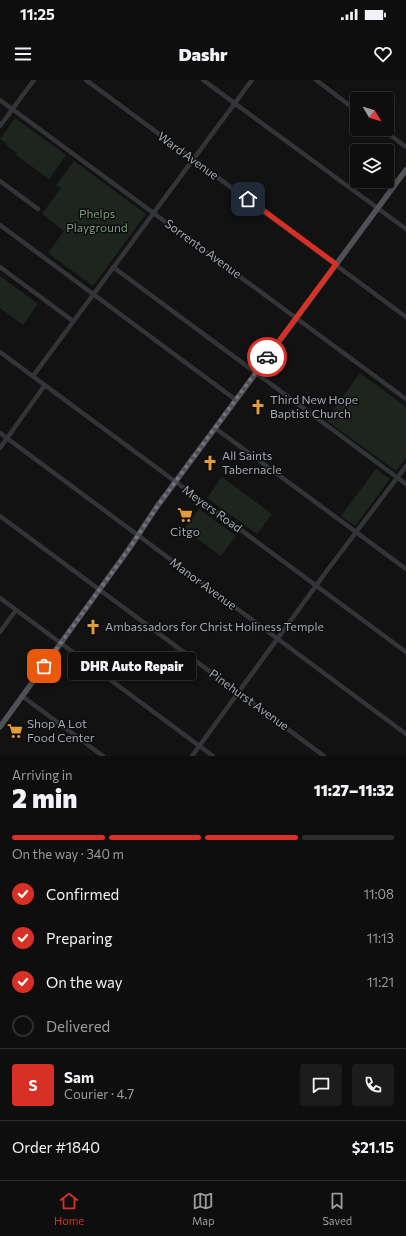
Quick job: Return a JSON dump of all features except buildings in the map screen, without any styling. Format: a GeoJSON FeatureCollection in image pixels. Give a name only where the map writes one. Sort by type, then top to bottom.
{"type":"FeatureCollection","features":[{"type":"Feature","properties":{"kind":"main road"},"geometry":{"type":"LineString","coordinates":[[0,727],[100,590],[215,428],[406,170]]}},
{"type":"Feature","properties":{"kind":"street"},"geometry":{"type":"LineString","coordinates":[[0,126],[34,80]]}},
{"type":"Feature","properties":{"kind":"street","name":"Ward Avenue"},"geometry":{"type":"LineString","coordinates":[[86,80],[406,317]]}},
{"type":"Feature","properties":{"kind":"street"},"geometry":{"type":"LineString","coordinates":[[203,80],[406,229]]}},
{"type":"Feature","properties":{"kind":"street"},"geometry":{"type":"LineString","coordinates":[[33,376],[252,80]]}},
{"type":"Feature","properties":{"kind":"street"},"geometry":{"type":"LineString","coordinates":[[316,80],[350,105]]}},
{"type":"Feature","properties":{"kind":"street","name":"Sorrento Avenue"},"geometry":{"type":"LineString","coordinates":[[0,100],[406,399]]}},
{"type":"Feature","properties":{"kind":"street"},"geometry":{"type":"LineString","coordinates":[[391,136],[406,147]]}},
{"type":"Feature","properties":{"kind":"street"},"geometry":{"type":"LineString","coordinates":[[0,181],[38,209]]}},
{"type":"Feature","properties":{"kind":"street"},"geometry":{"type":"LineString","coordinates":[[0,225],[236,400]]}},
{"type":"Feature","properties":{"kind":"street"},"geometry":{"type":"LineString","coordinates":[[0,267],[73,322]]}},
{"type":"Feature","properties":{"kind":"street"},"geometry":{"type":"LineString","coordinates":[[113,267],[406,484]]}},
{"type":"Feature","properties":{"kind":"street","name":"Meyers Road"},"geometry":{"type":"LineString","coordinates":[[0,352],[406,652]]}},
{"type":"Feature","properties":{"kind":"street"},"geometry":{"type":"LineString","coordinates":[[0,448],[45,385]]}},
{"type":"Feature","properties":{"kind":"street"},"geometry":{"type":"LineString","coordinates":[[215,428],[406,569]]}},
{"type":"Feature","properties":{"kind":"street","name":"Manor Avenue"},"geometry":{"type":"LineString","coordinates":[[0,433],[406,734]]}},
{"type":"Feature","properties":{"kind":"street"},"geometry":{"type":"LineString","coordinates":[[192,756],[406,466]]}},
{"type":"Feature","properties":{"kind":"street","name":"Pinehurst Avenue"},"geometry":{"type":"LineString","coordinates":[[0,516],[324,756]]}},
{"type":"Feature","properties":{"kind":"street"},"geometry":{"type":"LineString","coordinates":[[0,598],[213,756]]}},
{"type":"Feature","properties":{"kind":"street"},"geometry":{"type":"LineString","coordinates":[[0,632],[16,610]]}},
{"type":"Feature","properties":{"kind":"street"},"geometry":{"type":"LineString","coordinates":[[22,696],[103,756]]}},
{"type":"Feature","properties":{"kind":"green space"},"geometry":{"type":"Polygon","coordinates":[[[15,118],[66,155],[49,179],[16,155],[17,153],[0,139],[15,118]]]}},
{"type":"Feature","properties":{"kind":"green space","name":"Phelps Playground"},"geometry":{"type":"Polygon","coordinates":[[[74,161],[146,214],[93,286],[48,253],[64,231],[42,214],[61,188],[56,185],[74,161]]]}},
{"type":"Feature","properties":{"kind":"green space"},"geometry":{"type":"Polygon","coordinates":[[[0,276],[38,304],[23,325],[0,308],[0,276]]]}},
{"type":"Feature","properties":{"kind":"green space"},"geometry":{"type":"Polygon","coordinates":[[[360,373],[406,407],[406,458],[396,471],[326,420],[360,373]]]}},
{"type":"Feature","properties":{"kind":"green space"},"geometry":{"type":"Polygon","coordinates":[[[376,469],[390,479],[355,526],[341,516],[376,469]]]}},
{"type":"Feature","properties":{"kind":"green space"},"geometry":{"type":"Polygon","coordinates":[[[222,477],[272,514],[257,534],[207,498],[222,477]]]}},
{"type":"Feature","properties":{"kind":"green space"},"geometry":{"type":"Polygon","coordinates":[[[199,509],[236,536],[221,556],[184,529],[199,509]]]}},
{"type":"Feature","properties":{"kind":"way so far"},"geometry":{"type":"LineString","coordinates":[[44,666],[129,549],[156,508],[267,357]]}},
{"type":"Feature","properties":{"kind":"place","name":"Third New Hope Baptist Church"},"geometry":{"type":"Point","coordinates":[258,407]}},
{"type":"Feature","properties":{"kind":"place","name":"All Saints Tabernacle"},"geometry":{"type":"Point","coordinates":[210,463]}},
{"type":"Feature","properties":{"kind":"place","name":"Citgo"},"geometry":{"type":"Point","coordinates":[185,515]}},
{"type":"Feature","properties":{"kind":"place","name":"Ambassadors for Christ Holiness Temple"},"geometry":{"type":"Point","coordinates":[93,627]}},
{"type":"Feature","properties":{"kind":"place","name":"DHR Auto Repair"},"geometry":{"type":"Point","coordinates":[44,666]}},
{"type":"Feature","properties":{"kind":"place","name":"Shop A Lot Food Center"},"geometry":{"type":"Point","coordinates":[15,731]}},
{"type":"Feature","properties":{"kind":"route"},"geometry":{"type":"LineString","coordinates":[[248,199],[336,264],[267,357]]}}]}
